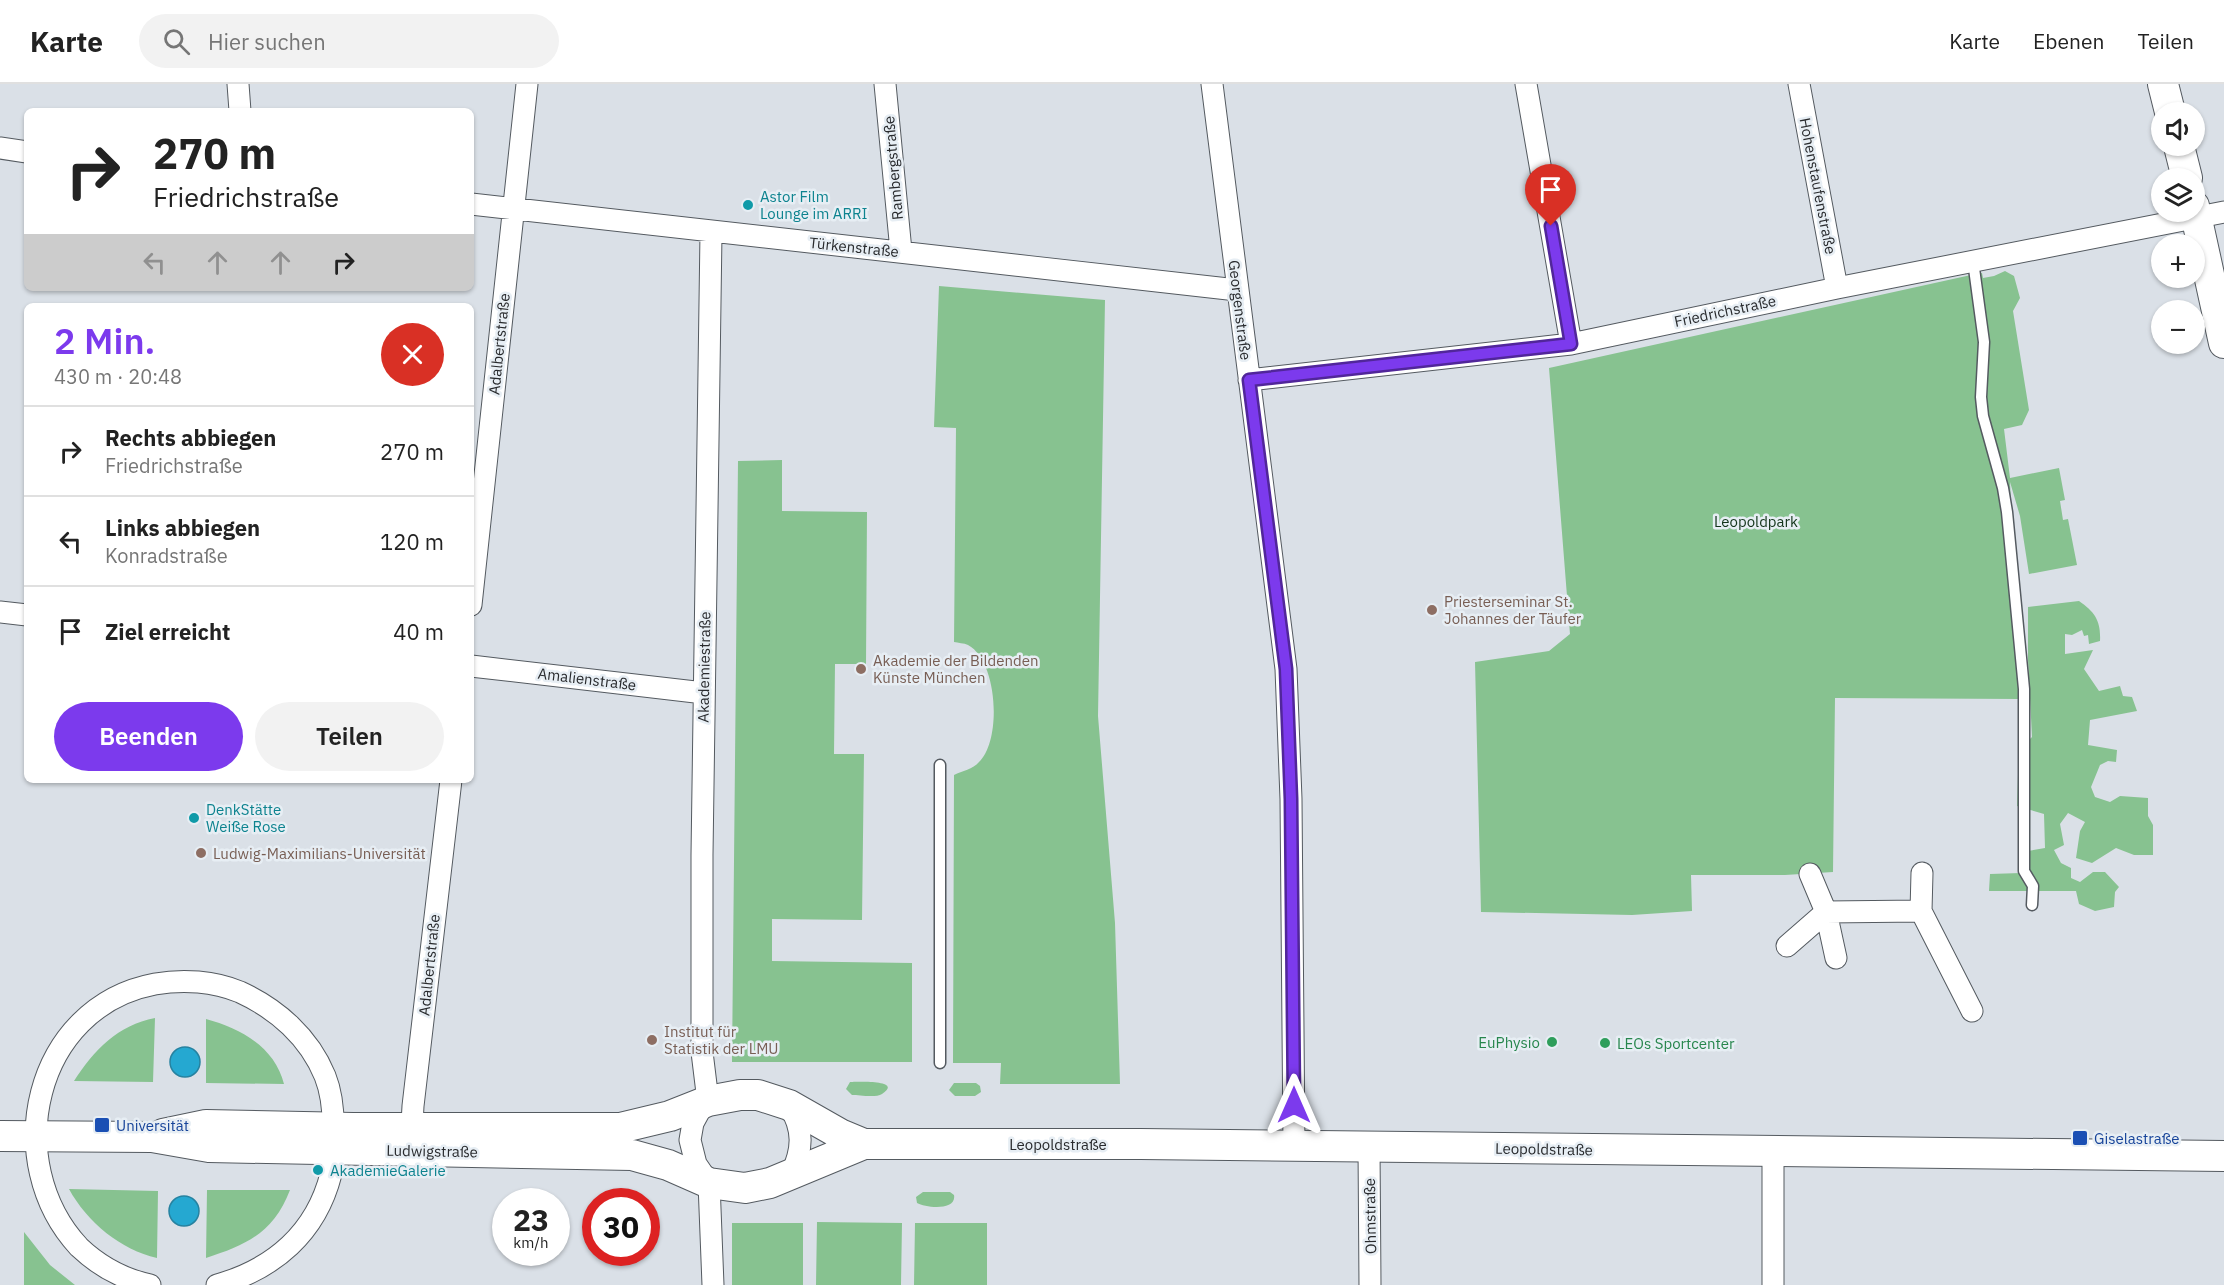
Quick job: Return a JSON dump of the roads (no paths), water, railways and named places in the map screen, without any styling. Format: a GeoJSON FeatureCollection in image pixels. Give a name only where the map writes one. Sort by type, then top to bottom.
{"type":"FeatureCollection","features":[{"type":"Feature","properties":{"kind":"main road"},"geometry":{"type":"LineString","coordinates":[[2163,84],[2168,102]]}},
{"type":"Feature","properties":{"kind":"main road"},"geometry":{"type":"LineString","coordinates":[[2205,212],[2224,343]]}},
{"type":"Feature","properties":{"kind":"main road","name":"Leopoldstraße"},"geometry":{"type":"LineString","coordinates":[[708,1101],[740,1095],[758,1095],[789,1105],[840,1134],[864,1144],[2224,1156]]}},
{"type":"Feature","properties":{"kind":"main road","name":"Ludwigstraße"},"geometry":{"type":"LineString","coordinates":[[411,1140],[620,1128],[670,1116],[708,1101]]}},
{"type":"Feature","properties":{"kind":"main road","name":"Ludwigstraße"},"geometry":{"type":"LineString","coordinates":[[0,1136],[152,1137],[209,1147],[333,1139],[411,1140],[632,1155],[668,1165],[709,1183]]}},
{"type":"Feature","properties":{"kind":"main road","name":"Leopoldstraße"},"geometry":{"type":"LineString","coordinates":[[709,1183],[745,1188],[770,1183],[864,1144]]}},
{"type":"Feature","properties":{"kind":"street"},"geometry":{"type":"LineString","coordinates":[[238,84],[240,108]]}},
{"type":"Feature","properties":{"kind":"street","name":"Adalbertstraße"},"geometry":{"type":"LineString","coordinates":[[474,577],[527,84]]}},
{"type":"Feature","properties":{"kind":"street","name":"Rambergstraße"},"geometry":{"type":"LineString","coordinates":[[885,84],[901,251]]}},
{"type":"Feature","properties":{"kind":"street","name":"Georgenstraße"},"geometry":{"type":"LineString","coordinates":[[1212,84],[1286,669],[1291,799],[1294,1146]]}},
{"type":"Feature","properties":{"kind":"street"},"geometry":{"type":"LineString","coordinates":[[1526,84],[1571,344]]}},
{"type":"Feature","properties":{"kind":"street","name":"Hohenstaufenstraße"},"geometry":{"type":"LineString","coordinates":[[1799,84],[1838,288]]}},
{"type":"Feature","properties":{"kind":"street"},"geometry":{"type":"LineString","coordinates":[[0,148],[24,152]]}},
{"type":"Feature","properties":{"kind":"street","name":"Türkenstraße"},"geometry":{"type":"LineString","coordinates":[[474,204],[711,233],[901,251],[1237,290]]}},
{"type":"Feature","properties":{"kind":"street","name":"Friedrichstraße"},"geometry":{"type":"LineString","coordinates":[[1249,380],[1571,344],[2158,222]]}},
{"type":"Feature","properties":{"kind":"street","name":"Akademiestraße"},"geometry":{"type":"LineString","coordinates":[[708,1101],[702,1052],[704,693],[711,233]]}},
{"type":"Feature","properties":{"kind":"street"},"geometry":{"type":"LineString","coordinates":[[0,612],[24,615]]}},
{"type":"Feature","properties":{"kind":"street","name":"Amalienstraße"},"geometry":{"type":"LineString","coordinates":[[474,666],[704,693]]}},
{"type":"Feature","properties":{"kind":"street","name":"Adalbertstraße"},"geometry":{"type":"LineString","coordinates":[[411,1140],[451,783]]}},
{"type":"Feature","properties":{"kind":"street"},"geometry":{"type":"LineString","coordinates":[[1922,873],[1921,910],[1972,1011]]}},
{"type":"Feature","properties":{"kind":"street"},"geometry":{"type":"LineString","coordinates":[[1810,874],[1826,912],[1836,958]]}},
{"type":"Feature","properties":{"kind":"street"},"geometry":{"type":"LineString","coordinates":[[1787,946],[1826,912],[1921,910]]}},
{"type":"Feature","properties":{"kind":"street"},"geometry":{"type":"LineString","coordinates":[[150,1285],[123,1277],[104,1267],[72,1241],[58,1224],[39,1188],[33,1167],[30,1136],[33,1102],[41,1076],[54,1052],[70,1030],[91,1012],[115,997],[141,987],[185,981],[210,983],[234,990],[258,1001],[279,1015],[297,1032],[313,1053],[325,1076],[334,1105],[332,1172],[322,1202],[307,1227],[288,1248],[265,1266],[240,1278],[217,1285]]}},
{"type":"Feature","properties":{"kind":"street"},"geometry":{"type":"LineString","coordinates":[[708,1101],[693,1123],[690,1140],[696,1164],[709,1183],[713,1285]]}},
{"type":"Feature","properties":{"kind":"street"},"geometry":{"type":"LineString","coordinates":[[789,1105],[795,1115],[801,1143],[799,1157],[791,1175]]}},
{"type":"Feature","properties":{"kind":"street","name":"Ohmstraße"},"geometry":{"type":"LineString","coordinates":[[1369,1147],[1371,1285]]}},
{"type":"Feature","properties":{"kind":"street"},"geometry":{"type":"LineString","coordinates":[[1773,1152],[1773,1285]]}},
{"type":"Feature","properties":{"kind":"lane"},"geometry":{"type":"LineString","coordinates":[[1973,261],[1984,342],[1981,397],[1983,416],[2003,488],[2014,572],[2024,689],[2024,871],[2033,886],[2032,905]]}},
{"type":"Feature","properties":{"kind":"lane"},"geometry":{"type":"LineString","coordinates":[[940,765],[940,1063]]}},
{"type":"Feature","properties":{"kind":"water"},"geometry":{"type":"Polygon","coordinates":[[[185,1047],[191,1048],[199,1056],[199,1068],[191,1076],[185,1077],[179,1076],[171,1068],[170,1062],[171,1056],[179,1048],[185,1047]]]}},
{"type":"Feature","properties":{"kind":"water"},"geometry":{"type":"Polygon","coordinates":[[[184,1196],[195,1200],[199,1211],[195,1222],[184,1226],[173,1222],[169,1211],[173,1200],[184,1196]]]}},
{"type":"Feature","properties":{"kind":"place","name":"Astor Film Lounge im ARRI"},"geometry":{"type":"Point","coordinates":[748,205]}},
{"type":"Feature","properties":{"kind":"place","name":"Priesterseminar St. Johannes der Täufer"},"geometry":{"type":"Point","coordinates":[1432,610]}},
{"type":"Feature","properties":{"kind":"place","name":"Akademie der Bildenden Künste München"},"geometry":{"type":"Point","coordinates":[861,669]}},
{"type":"Feature","properties":{"kind":"place","name":"DenkStätte Weiße Rose"},"geometry":{"type":"Point","coordinates":[194,818]}},
{"type":"Feature","properties":{"kind":"place","name":"Ludwig-Maximilians-Universität"},"geometry":{"type":"Point","coordinates":[201,853]}},
{"type":"Feature","properties":{"kind":"place","name":"Institut für Statistik der LMU"},"geometry":{"type":"Point","coordinates":[652,1040]}},
{"type":"Feature","properties":{"kind":"place","name":"EuPhysio"},"geometry":{"type":"Point","coordinates":[1552,1042]}},
{"type":"Feature","properties":{"kind":"place","name":"LEOs Sportcenter"},"geometry":{"type":"Point","coordinates":[1605,1043]}},
{"type":"Feature","properties":{"kind":"place","name":"Universität"},"geometry":{"type":"Point","coordinates":[102,1125]}},
{"type":"Feature","properties":{"kind":"place","name":"Giselastraße"},"geometry":{"type":"Point","coordinates":[2080,1138]}},
{"type":"Feature","properties":{"kind":"place","name":"AkademieGalerie"},"geometry":{"type":"Point","coordinates":[318,1170]}},
{"type":"Feature","properties":{"kind":"park label","name":"Leopoldpark"},"geometry":{"type":"Point","coordinates":[1756,521]}}]}
